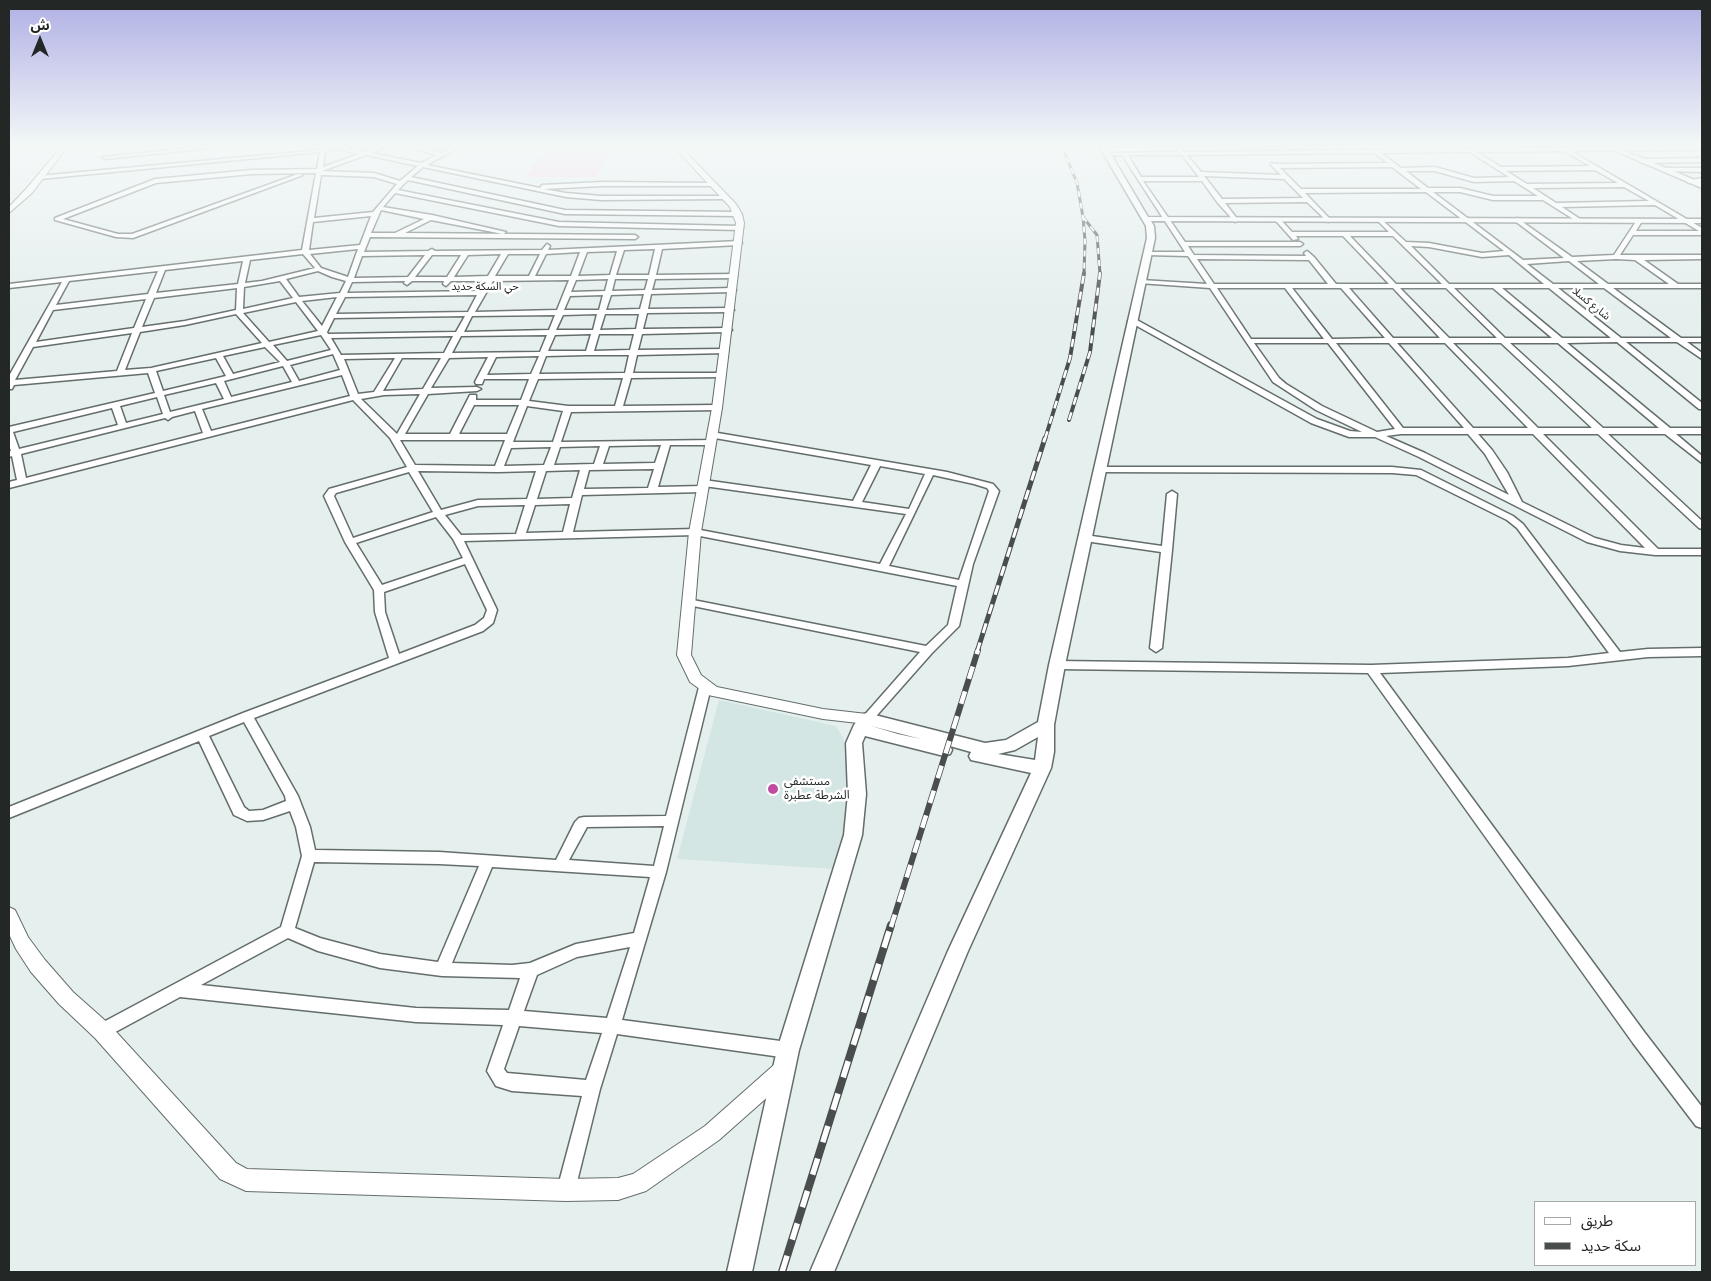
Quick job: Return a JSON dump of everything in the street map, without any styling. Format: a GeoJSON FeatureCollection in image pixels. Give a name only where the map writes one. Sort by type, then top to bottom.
{"type":"FeatureCollection","features":[{"type":"Feature","properties":{"kind":"main road"},"geometry":{"type":"LineString","coordinates":[[822,1272],[958,951],[1042,768],[1046,752],[1046,725],[1057,665],[1148,254],[1151,232],[1138,206]]}},
{"type":"Feature","properties":{"kind":"main road"},"geometry":{"type":"LineString","coordinates":[[1146,219],[1702,221]]}},
{"type":"Feature","properties":{"kind":"main road"},"geometry":{"type":"LineString","coordinates":[[864,724],[985,749],[1010,746],[1046,725]]}},
{"type":"Feature","properties":{"kind":"main road"},"geometry":{"type":"LineString","coordinates":[[864,724],[898,740],[961,754],[1042,768]]}},
{"type":"Feature","properties":{"kind":"main road"},"geometry":{"type":"LineString","coordinates":[[739,1272],[782,1071],[853,835],[857,794],[854,743],[864,724]]}},
{"type":"Feature","properties":{"kind":"street"},"geometry":{"type":"LineString","coordinates":[[91,206],[57,219],[118,236],[133,236],[215,206]]}},
{"type":"Feature","properties":{"kind":"street"},"geometry":{"type":"LineString","coordinates":[[313,206],[305,252],[319,269],[350,280],[734,276]]}},
{"type":"Feature","properties":{"kind":"street"},"geometry":{"type":"LineString","coordinates":[[432,208],[437,206]]}},
{"type":"Feature","properties":{"kind":"street"},"geometry":{"type":"LineString","coordinates":[[466,206],[559,224],[740,228]]}},
{"type":"Feature","properties":{"kind":"street"},"geometry":{"type":"LineString","coordinates":[[499,213],[516,206]]}},
{"type":"Feature","properties":{"kind":"street"},"geometry":{"type":"LineString","coordinates":[[538,206],[565,212],[738,214]]}},
{"type":"Feature","properties":{"kind":"street"},"geometry":{"type":"LineString","coordinates":[[590,212],[595,206]]}},
{"type":"Feature","properties":{"kind":"street"},"geometry":{"type":"LineString","coordinates":[[397,437],[454,436],[555,444],[666,442],[712,438],[930,472],[990,486],[994,491],[993,497],[970,558],[953,626],[928,650],[864,724],[823,714],[723,695],[704,687],[695,678],[684,655],[695,532],[704,486],[712,438],[717,408],[739,243],[740,228],[738,214],[731,206]]}},
{"type":"Feature","properties":{"kind":"street"},"geometry":{"type":"LineString","coordinates":[[1157,206],[1279,383],[1320,408],[1374,435],[1422,455],[1591,540],[1620,548],[1655,552],[1702,552]]}},
{"type":"Feature","properties":{"kind":"street"},"geometry":{"type":"LineString","coordinates":[[1222,206],[1235,220]]}},
{"type":"Feature","properties":{"kind":"street"},"geometry":{"type":"LineString","coordinates":[[1315,206],[1328,220]]}},
{"type":"Feature","properties":{"kind":"street","name":"شارع كسلا"},"geometry":{"type":"LineString","coordinates":[[1447,206],[1510,253],[1702,407]]}},
{"type":"Feature","properties":{"kind":"street"},"geometry":{"type":"LineString","coordinates":[[1555,206],[1578,220]]}},
{"type":"Feature","properties":{"kind":"street"},"geometry":{"type":"LineString","coordinates":[[1662,206],[1702,232]]}},
{"type":"Feature","properties":{"kind":"street"},"geometry":{"type":"LineString","coordinates":[[325,334],[331,316],[350,280],[375,214],[380,208],[468,225],[491,233]]}},
{"type":"Feature","properties":{"kind":"street"},"geometry":{"type":"LineString","coordinates":[[471,213],[480,209]]}},
{"type":"Feature","properties":{"kind":"street"},"geometry":{"type":"LineString","coordinates":[[417,214],[425,211]]}},
{"type":"Feature","properties":{"kind":"street"},"geometry":{"type":"LineString","coordinates":[[531,278],[565,212]]}},
{"type":"Feature","properties":{"kind":"street"},"geometry":{"type":"LineString","coordinates":[[310,220],[375,214]]}},
{"type":"Feature","properties":{"kind":"street"},"geometry":{"type":"LineString","coordinates":[[631,248],[644,214]]}},
{"type":"Feature","properties":{"kind":"street"},"geometry":{"type":"LineString","coordinates":[[397,235],[432,217]]}},
{"type":"Feature","properties":{"kind":"street"},"geometry":{"type":"LineString","coordinates":[[508,221],[517,217]]}},
{"type":"Feature","properties":{"kind":"street"},"geometry":{"type":"LineString","coordinates":[[453,222],[462,218]]}},
{"type":"Feature","properties":{"kind":"street"},"geometry":{"type":"LineString","coordinates":[[1278,220],[1337,286],[1391,340],[1489,452],[1518,502]]}},
{"type":"Feature","properties":{"kind":"street"},"geometry":{"type":"LineString","coordinates":[[1380,220],[1504,341],[1702,526]]}},
{"type":"Feature","properties":{"kind":"street"},"geometry":{"type":"LineString","coordinates":[[1517,220],[1702,357]]}},
{"type":"Feature","properties":{"kind":"street"},"geometry":{"type":"LineString","coordinates":[[1616,257],[1639,221]]}},
{"type":"Feature","properties":{"kind":"street"},"geometry":{"type":"LineString","coordinates":[[440,242],[468,225]]}},
{"type":"Feature","properties":{"kind":"street"},"geometry":{"type":"LineString","coordinates":[[482,253],[491,233],[500,226]]}},
{"type":"Feature","properties":{"kind":"street"},"geometry":{"type":"LineString","coordinates":[[1633,233],[1702,232]]}},
{"type":"Feature","properties":{"kind":"street"},"geometry":{"type":"LineString","coordinates":[[368,235],[446,237],[491,233],[524,236],[635,237]]}},
{"type":"Feature","properties":{"kind":"street"},"geometry":{"type":"LineString","coordinates":[[1291,234],[1394,234]]}},
{"type":"Feature","properties":{"kind":"street"},"geometry":{"type":"LineString","coordinates":[[1345,234],[1446,340],[1655,552]]}},
{"type":"Feature","properties":{"kind":"street"},"geometry":{"type":"LineString","coordinates":[[9,286],[305,252],[432,251],[505,253],[739,243]]}},
{"type":"Feature","properties":{"kind":"street"},"geometry":{"type":"LineString","coordinates":[[1184,244],[1300,244]]}},
{"type":"Feature","properties":{"kind":"street"},"geometry":{"type":"LineString","coordinates":[[1405,244],[1429,245],[1482,255],[1510,253]]}},
{"type":"Feature","properties":{"kind":"street"},"geometry":{"type":"LineString","coordinates":[[618,409],[640,331],[659,247]]}},
{"type":"Feature","properties":{"kind":"street"},"geometry":{"type":"LineString","coordinates":[[589,354],[621,249]]}},
{"type":"Feature","properties":{"kind":"street"},"geometry":{"type":"LineString","coordinates":[[498,469],[536,377],[551,332],[584,250]]}},
{"type":"Feature","properties":{"kind":"street"},"geometry":{"type":"LineString","coordinates":[[399,294],[432,251]]}},
{"type":"Feature","properties":{"kind":"street"},"geometry":{"type":"LineString","coordinates":[[440,294],[466,253]]}},
{"type":"Feature","properties":{"kind":"street"},"geometry":{"type":"LineString","coordinates":[[397,437],[505,253]]}},
{"type":"Feature","properties":{"kind":"street"},"geometry":{"type":"LineString","coordinates":[[1148,254],[1312,258]]}},
{"type":"Feature","properties":{"kind":"street"},"geometry":{"type":"LineString","coordinates":[[1521,262],[1616,257],[1702,257]]}},
{"type":"Feature","properties":{"kind":"street"},"geometry":{"type":"LineString","coordinates":[[247,258],[241,286],[239,312],[242,318],[285,363],[298,384]]}},
{"type":"Feature","properties":{"kind":"street"},"geometry":{"type":"LineString","coordinates":[[1636,258],[1676,286]]}},
{"type":"Feature","properties":{"kind":"street"},"geometry":{"type":"LineString","coordinates":[[120,373],[162,268]]}},
{"type":"Feature","properties":{"kind":"street"},"geometry":{"type":"LineString","coordinates":[[50,308],[241,286],[282,279],[319,269]]}},
{"type":"Feature","properties":{"kind":"street"},"geometry":{"type":"LineString","coordinates":[[9,385],[67,279]]}},
{"type":"Feature","properties":{"kind":"street"},"geometry":{"type":"LineString","coordinates":[[9,813],[247,716],[479,628],[489,620],[492,610],[458,538],[438,513],[412,468],[397,437],[355,397],[337,354],[325,334],[282,279]]}},
{"type":"Feature","properties":{"kind":"street"},"geometry":{"type":"LineString","coordinates":[[1141,282],[1211,286],[1702,286]]}},
{"type":"Feature","properties":{"kind":"street"},"geometry":{"type":"LineString","coordinates":[[1287,286],[1401,431]]}},
{"type":"Feature","properties":{"kind":"street"},"geometry":{"type":"LineString","coordinates":[[1495,286],[1702,460]]}},
{"type":"Feature","properties":{"kind":"street"},"geometry":{"type":"LineString","coordinates":[[1689,286],[1702,295]]}},
{"type":"Feature","properties":{"kind":"street"},"geometry":{"type":"LineString","coordinates":[[566,294],[732,290]]}},
{"type":"Feature","properties":{"kind":"street"},"geometry":{"type":"LineString","coordinates":[[31,345],[137,331],[298,299],[341,295],[481,294]]}},
{"type":"Feature","properties":{"kind":"street"},"geometry":{"type":"LineString","coordinates":[[331,316],[730,310]]}},
{"type":"Feature","properties":{"kind":"street"},"geometry":{"type":"LineString","coordinates":[[1132,321],[1314,421],[1350,434],[1374,435],[1401,431],[1702,431]]}},
{"type":"Feature","properties":{"kind":"street"},"geometry":{"type":"LineString","coordinates":[[9,385],[151,370],[325,334],[728,330]]}},
{"type":"Feature","properties":{"kind":"street"},"geometry":{"type":"LineString","coordinates":[[1249,341],[1702,340]]}},
{"type":"Feature","properties":{"kind":"street"},"geometry":{"type":"LineString","coordinates":[[22,482],[12,453],[9,431],[285,363],[337,354],[400,356],[724,351]]}},
{"type":"Feature","properties":{"kind":"street"},"geometry":{"type":"LineString","coordinates":[[454,436],[493,355]]}},
{"type":"Feature","properties":{"kind":"street"},"geometry":{"type":"LineString","coordinates":[[219,356],[231,376]]}},
{"type":"Feature","properties":{"kind":"street"},"geometry":{"type":"LineString","coordinates":[[377,394],[400,356]]}},
{"type":"Feature","properties":{"kind":"street"},"geometry":{"type":"LineString","coordinates":[[151,370],[158,394],[168,416]]}},
{"type":"Feature","properties":{"kind":"street"},"geometry":{"type":"LineString","coordinates":[[12,453],[344,372]]}},
{"type":"Feature","properties":{"kind":"street"},"geometry":{"type":"LineString","coordinates":[[482,378],[721,375]]}},
{"type":"Feature","properties":{"kind":"street"},"geometry":{"type":"LineString","coordinates":[[219,380],[230,401]]}},
{"type":"Feature","properties":{"kind":"street"},"geometry":{"type":"LineString","coordinates":[[9,485],[355,397],[377,394],[476,389]]}},
{"type":"Feature","properties":{"kind":"street"},"geometry":{"type":"LineString","coordinates":[[470,402],[525,402],[568,409],[717,408]]}},
{"type":"Feature","properties":{"kind":"street"},"geometry":{"type":"LineString","coordinates":[[115,404],[123,427]]}},
{"type":"Feature","properties":{"kind":"street"},"geometry":{"type":"LineString","coordinates":[[198,409],[207,434]]}},
{"type":"Feature","properties":{"kind":"street"},"geometry":{"type":"LineString","coordinates":[[520,537],[531,502],[568,409]]}},
{"type":"Feature","properties":{"kind":"street"},"geometry":{"type":"LineString","coordinates":[[652,491],[666,442]]}},
{"type":"Feature","properties":{"kind":"street"},"geometry":{"type":"LineString","coordinates":[[598,467],[605,444]]}},
{"type":"Feature","properties":{"kind":"street"},"geometry":{"type":"LineString","coordinates":[[856,504],[876,463]]}},
{"type":"Feature","properties":{"kind":"street"},"geometry":{"type":"LineString","coordinates":[[395,659],[380,612],[380,590],[350,542],[329,496],[330,493],[337,489],[412,468],[498,469],[659,466]]}},
{"type":"Feature","properties":{"kind":"street"},"geometry":{"type":"LineString","coordinates":[[567,536],[586,467]]}},
{"type":"Feature","properties":{"kind":"street"},"geometry":{"type":"LineString","coordinates":[[1099,470],[1392,470],[1418,472],[1510,518],[1520,526],[1617,656]]}},
{"type":"Feature","properties":{"kind":"street"},"geometry":{"type":"LineString","coordinates":[[883,568],[930,472]]}},
{"type":"Feature","properties":{"kind":"street"},"geometry":{"type":"LineString","coordinates":[[350,542],[438,513],[478,503],[531,502],[704,486],[912,512]]}},
{"type":"Feature","properties":{"kind":"street"},"geometry":{"type":"LineString","coordinates":[[1156,648],[1172,494]]}},
{"type":"Feature","properties":{"kind":"street"},"geometry":{"type":"LineString","coordinates":[[458,538],[695,532],[964,584]]}},
{"type":"Feature","properties":{"kind":"street"},"geometry":{"type":"LineString","coordinates":[[1085,538],[1167,550]]}},
{"type":"Feature","properties":{"kind":"street"},"geometry":{"type":"LineString","coordinates":[[380,590],[468,560]]}},
{"type":"Feature","properties":{"kind":"street"},"geometry":{"type":"LineString","coordinates":[[688,602],[928,650]]}},
{"type":"Feature","properties":{"kind":"street"},"geometry":{"type":"LineString","coordinates":[[1057,665],[1371,669],[1568,662],[1648,653],[1702,652]]}},
{"type":"Feature","properties":{"kind":"street"},"geometry":{"type":"LineString","coordinates":[[1371,669],[1616,1007],[1702,1120]]}},
{"type":"Feature","properties":{"kind":"street"},"geometry":{"type":"LineString","coordinates":[[566,1190],[592,1089],[659,872],[704,687]]}},
{"type":"Feature","properties":{"kind":"street"},"geometry":{"type":"LineString","coordinates":[[102,1031],[287,930],[309,856],[303,827],[294,804],[247,716]]}},
{"type":"Feature","properties":{"kind":"street"},"geometry":{"type":"LineString","coordinates":[[202,734],[239,811],[247,816],[263,815],[294,804]]}},
{"type":"Feature","properties":{"kind":"street"},"geometry":{"type":"LineString","coordinates":[[560,866],[580,826],[584,822],[672,821]]}},
{"type":"Feature","properties":{"kind":"street"},"geometry":{"type":"LineString","coordinates":[[309,856],[370,856],[488,861],[659,872]]}},
{"type":"Feature","properties":{"kind":"street"},"geometry":{"type":"LineString","coordinates":[[442,968],[488,861]]}},
{"type":"Feature","properties":{"kind":"street"},"geometry":{"type":"LineString","coordinates":[[9,915],[22,944],[66,998],[102,1031],[228,1171],[246,1180],[566,1190],[618,1189],[638,1183],[712,1133],[782,1071]]}},
{"type":"Feature","properties":{"kind":"street"},"geometry":{"type":"LineString","coordinates":[[287,930],[318,944],[356,956],[406,966],[512,972],[531,970],[576,951],[640,938]]}},
{"type":"Feature","properties":{"kind":"street"},"geometry":{"type":"LineString","coordinates":[[531,970],[496,1071],[502,1080],[592,1089]]}},
{"type":"Feature","properties":{"kind":"street"},"geometry":{"type":"LineString","coordinates":[[180,990],[416,1016],[513,1018],[613,1026],[788,1050]]}},
{"type":"Feature","properties":{"kind":"shaded area","name":"مستشفى الشرطة عطبرة"},"geometry":{"type":"Polygon","coordinates":[[[719,700],[836,726],[843,737],[849,775],[847,834],[835,869],[677,859],[719,700]]]}},
{"type":"Feature","properties":{"kind":"railway"},"geometry":{"type":"LineString","coordinates":[[1081,206],[1083,217]]}},
{"type":"Feature","properties":{"kind":"railway"},"geometry":{"type":"LineString","coordinates":[[1083,217],[1097,235],[1100,273]]}},
{"type":"Feature","properties":{"kind":"railway"},"geometry":{"type":"LineString","coordinates":[[1083,217],[1085,241],[1084,274]]}},
{"type":"Feature","properties":{"kind":"railway"},"geometry":{"type":"LineString","coordinates":[[1045,439],[1070,358],[1084,273]]}},
{"type":"Feature","properties":{"kind":"railway"},"geometry":{"type":"LineString","coordinates":[[1069,420],[1090,352],[1100,273]]}},
{"type":"Feature","properties":{"kind":"railway"},"geometry":{"type":"LineString","coordinates":[[977,652],[1045,438]]}},
{"type":"Feature","properties":{"kind":"railway"},"geometry":{"type":"LineString","coordinates":[[891,927],[978,650]]}},
{"type":"Feature","properties":{"kind":"railway"},"geometry":{"type":"LineString","coordinates":[[782,1272],[891,925]]}},
{"type":"Feature","properties":{"kind":"place","name":"مستشفى الشرطة عطبرة"},"geometry":{"type":"Point","coordinates":[773,789]}},
{"type":"Feature","properties":{"kind":"district","name":"حي السكة حديد"},"geometry":{"type":"Point","coordinates":[485,287]}}]}
